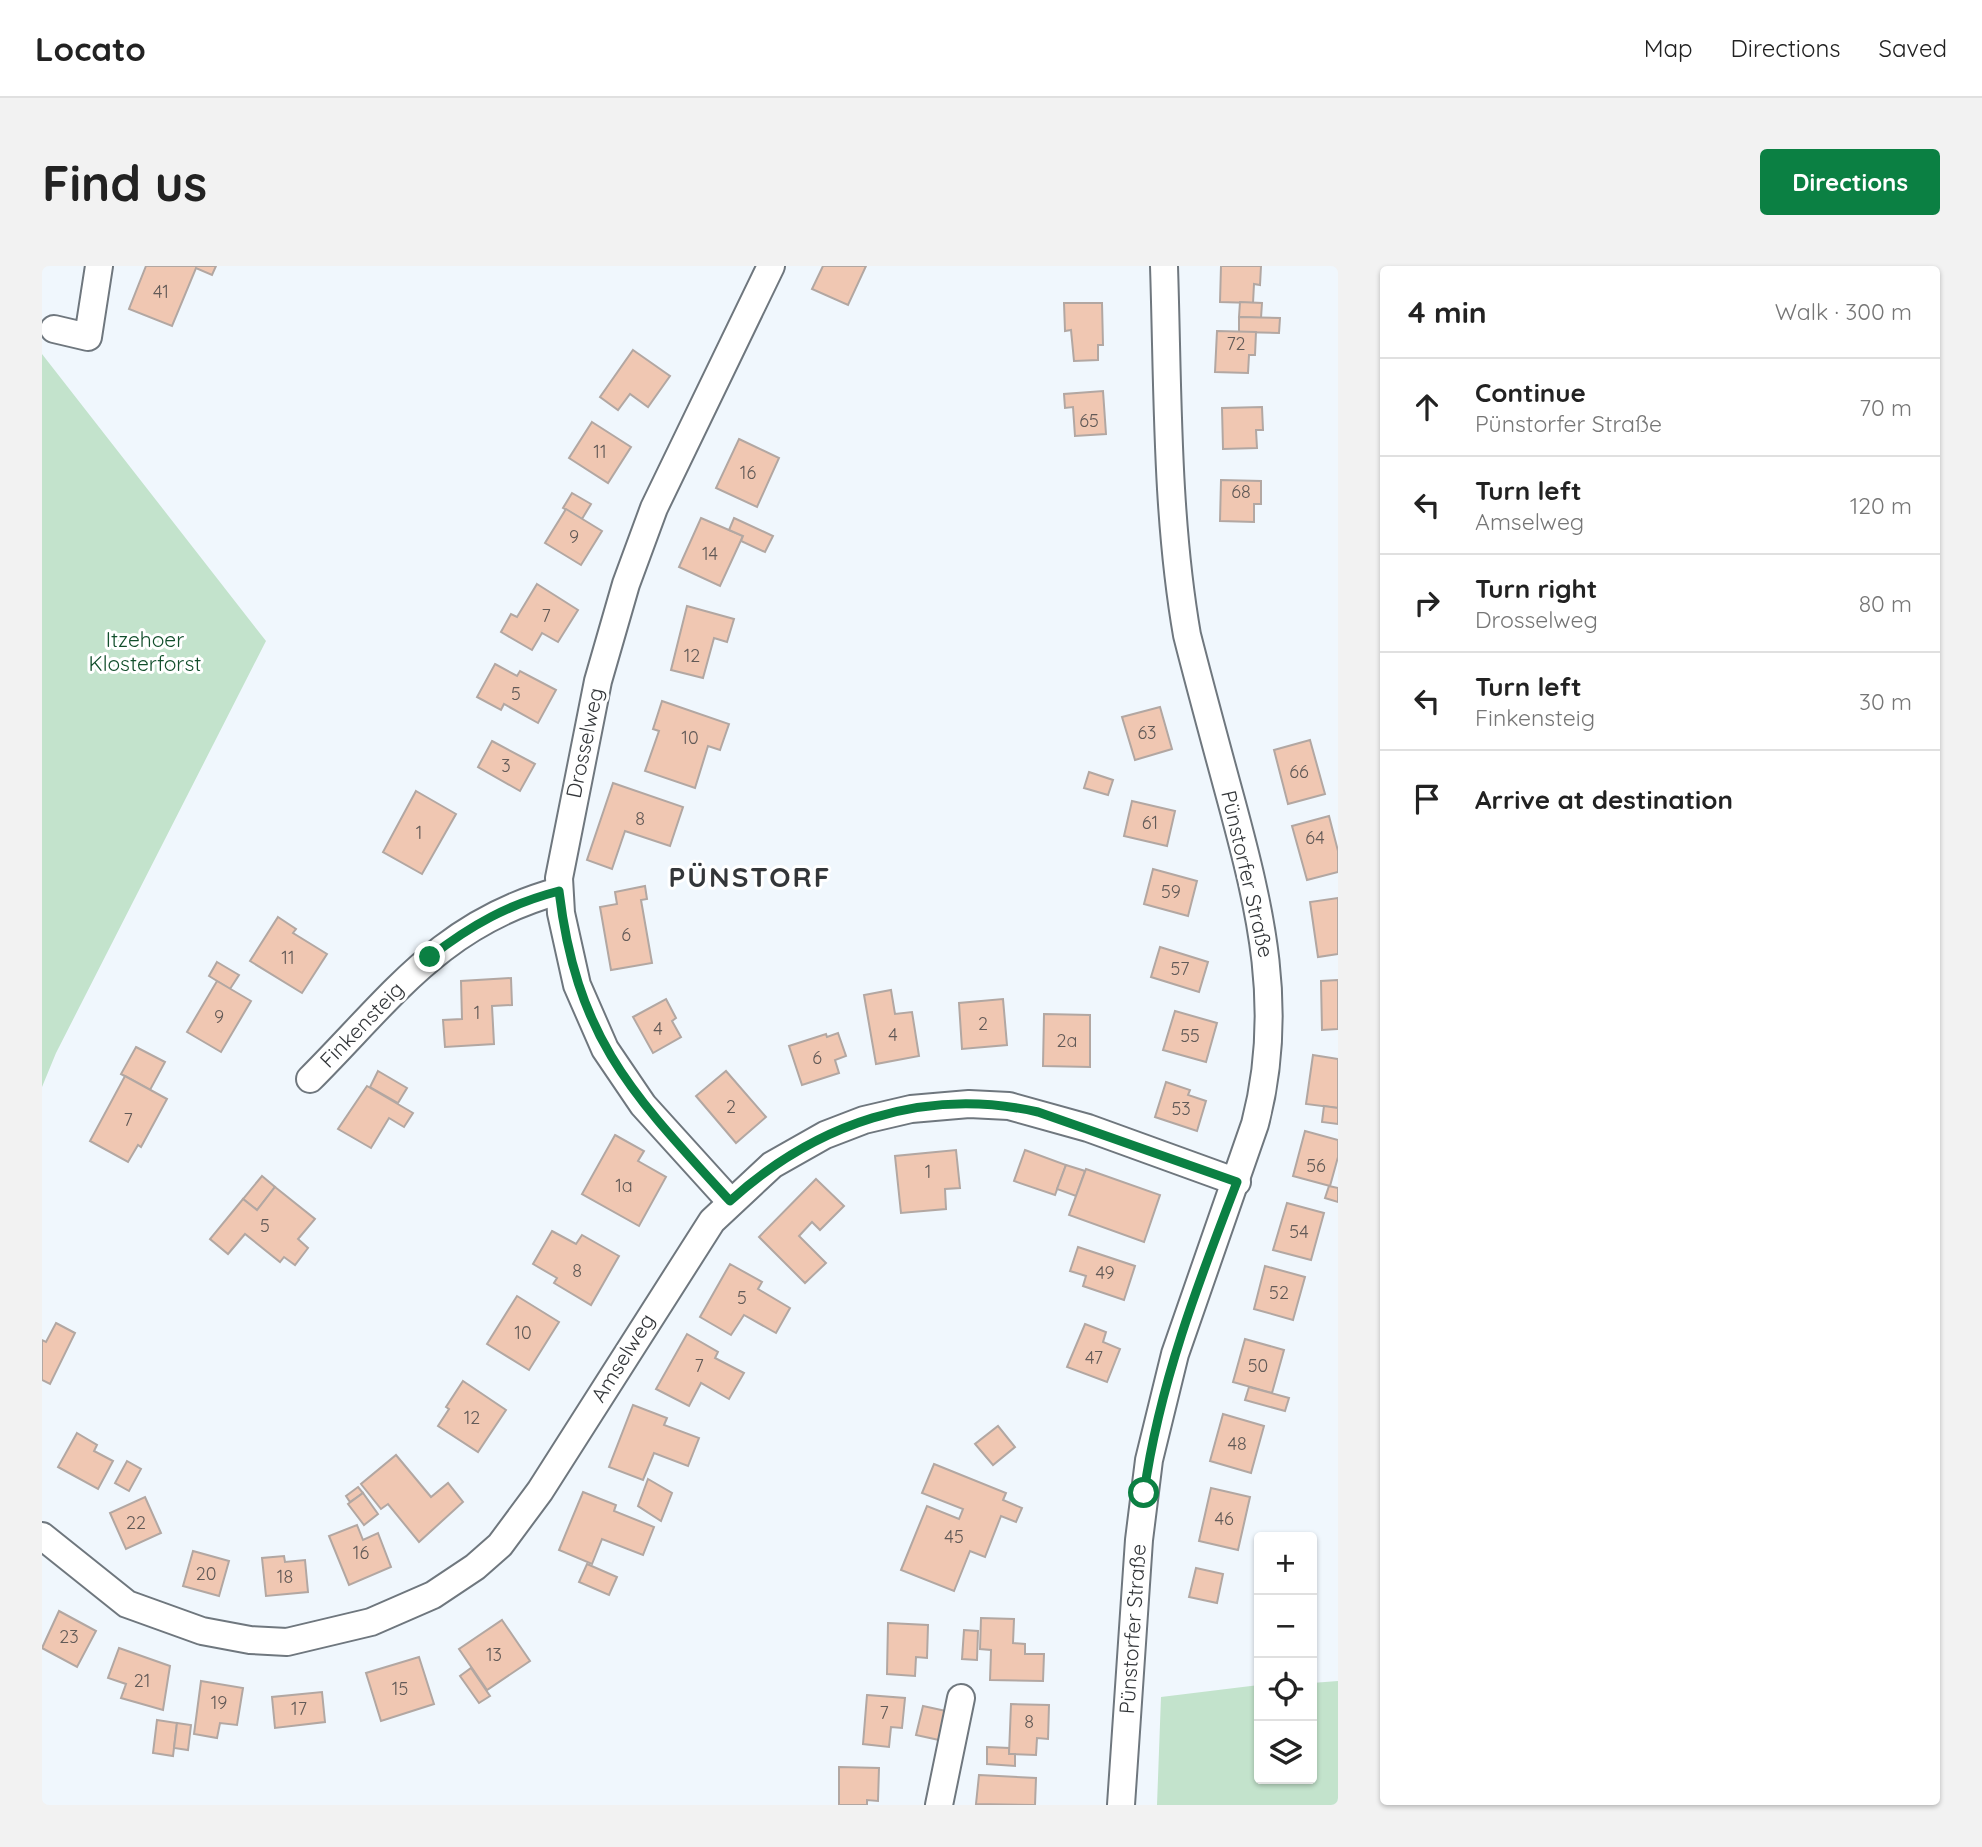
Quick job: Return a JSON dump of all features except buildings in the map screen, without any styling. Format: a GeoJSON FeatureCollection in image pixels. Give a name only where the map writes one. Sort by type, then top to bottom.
{"type":"FeatureCollection","features":[{"type":"Feature","properties":{"kind":"street"},"geometry":{"type":"LineString","coordinates":[[54,330],[88,337],[99,266]]}},
{"type":"Feature","properties":{"kind":"street","name":"Drosselweg"},"geometry":{"type":"LineString","coordinates":[[730,1201],[643,1105],[605,1049],[577,985],[559,891],[560,863],[609,635],[626,583],[654,508],[771,266]]}},
{"type":"Feature","properties":{"kind":"street","name":"Pünstorfer Straße"},"geometry":{"type":"LineString","coordinates":[[1121,1805],[1138,1553],[1149,1460],[1183,1331],[1237,1182],[1263,1094],[1270,1000],[1256,897],[1187,635],[1180,595],[1171,497],[1164,266]]}},
{"type":"Feature","properties":{"kind":"street","name":"Finkensteig"},"geometry":{"type":"LineString","coordinates":[[310,1079],[400,985],[449,942],[487,917],[559,891]]}},
{"type":"Feature","properties":{"kind":"street","name":"Amselweg"},"geometry":{"type":"LineString","coordinates":[[42,1536],[127,1604],[202,1631],[259,1641],[288,1642],[339,1632],[409,1608],[475,1567],[500,1545],[540,1491],[696,1242],[730,1201],[772,1165],[842,1127],[911,1109],[970,1104],[1009,1106],[1038,1112],[1237,1182]]}},
{"type":"Feature","properties":{"kind":"street"},"geometry":{"type":"LineString","coordinates":[[939,1805],[961,1698]]}},
{"type":"Feature","properties":{"kind":"green space","name":"Itzehoer Klosterforst"},"geometry":{"type":"Polygon","coordinates":[[[42,354],[266,641],[56,1053],[42,1087],[42,354]]]}},
{"type":"Feature","properties":{"kind":"green space"},"geometry":{"type":"Polygon","coordinates":[[[1338,1681],[1338,1805],[1157,1805],[1161,1697],[1254,1686],[1254,1784],[1317,1784],[1317,1683],[1338,1681]]]}},
{"type":"Feature","properties":{"kind":"district","name":"PÜNSTORF"},"geometry":{"type":"Point","coordinates":[750,877]}},
{"type":"Feature","properties":{"kind":"route"},"geometry":{"type":"LineString","coordinates":[[430,957],[487,917],[510,906],[559,891],[561,913],[577,985],[583,1004],[605,1049],[643,1105],[730,1201],[772,1165],[842,1127],[864,1119],[911,1109],[970,1104],[1009,1106],[1038,1112],[1237,1182],[1175,1354],[1153,1438],[1144,1493]]}}]}
